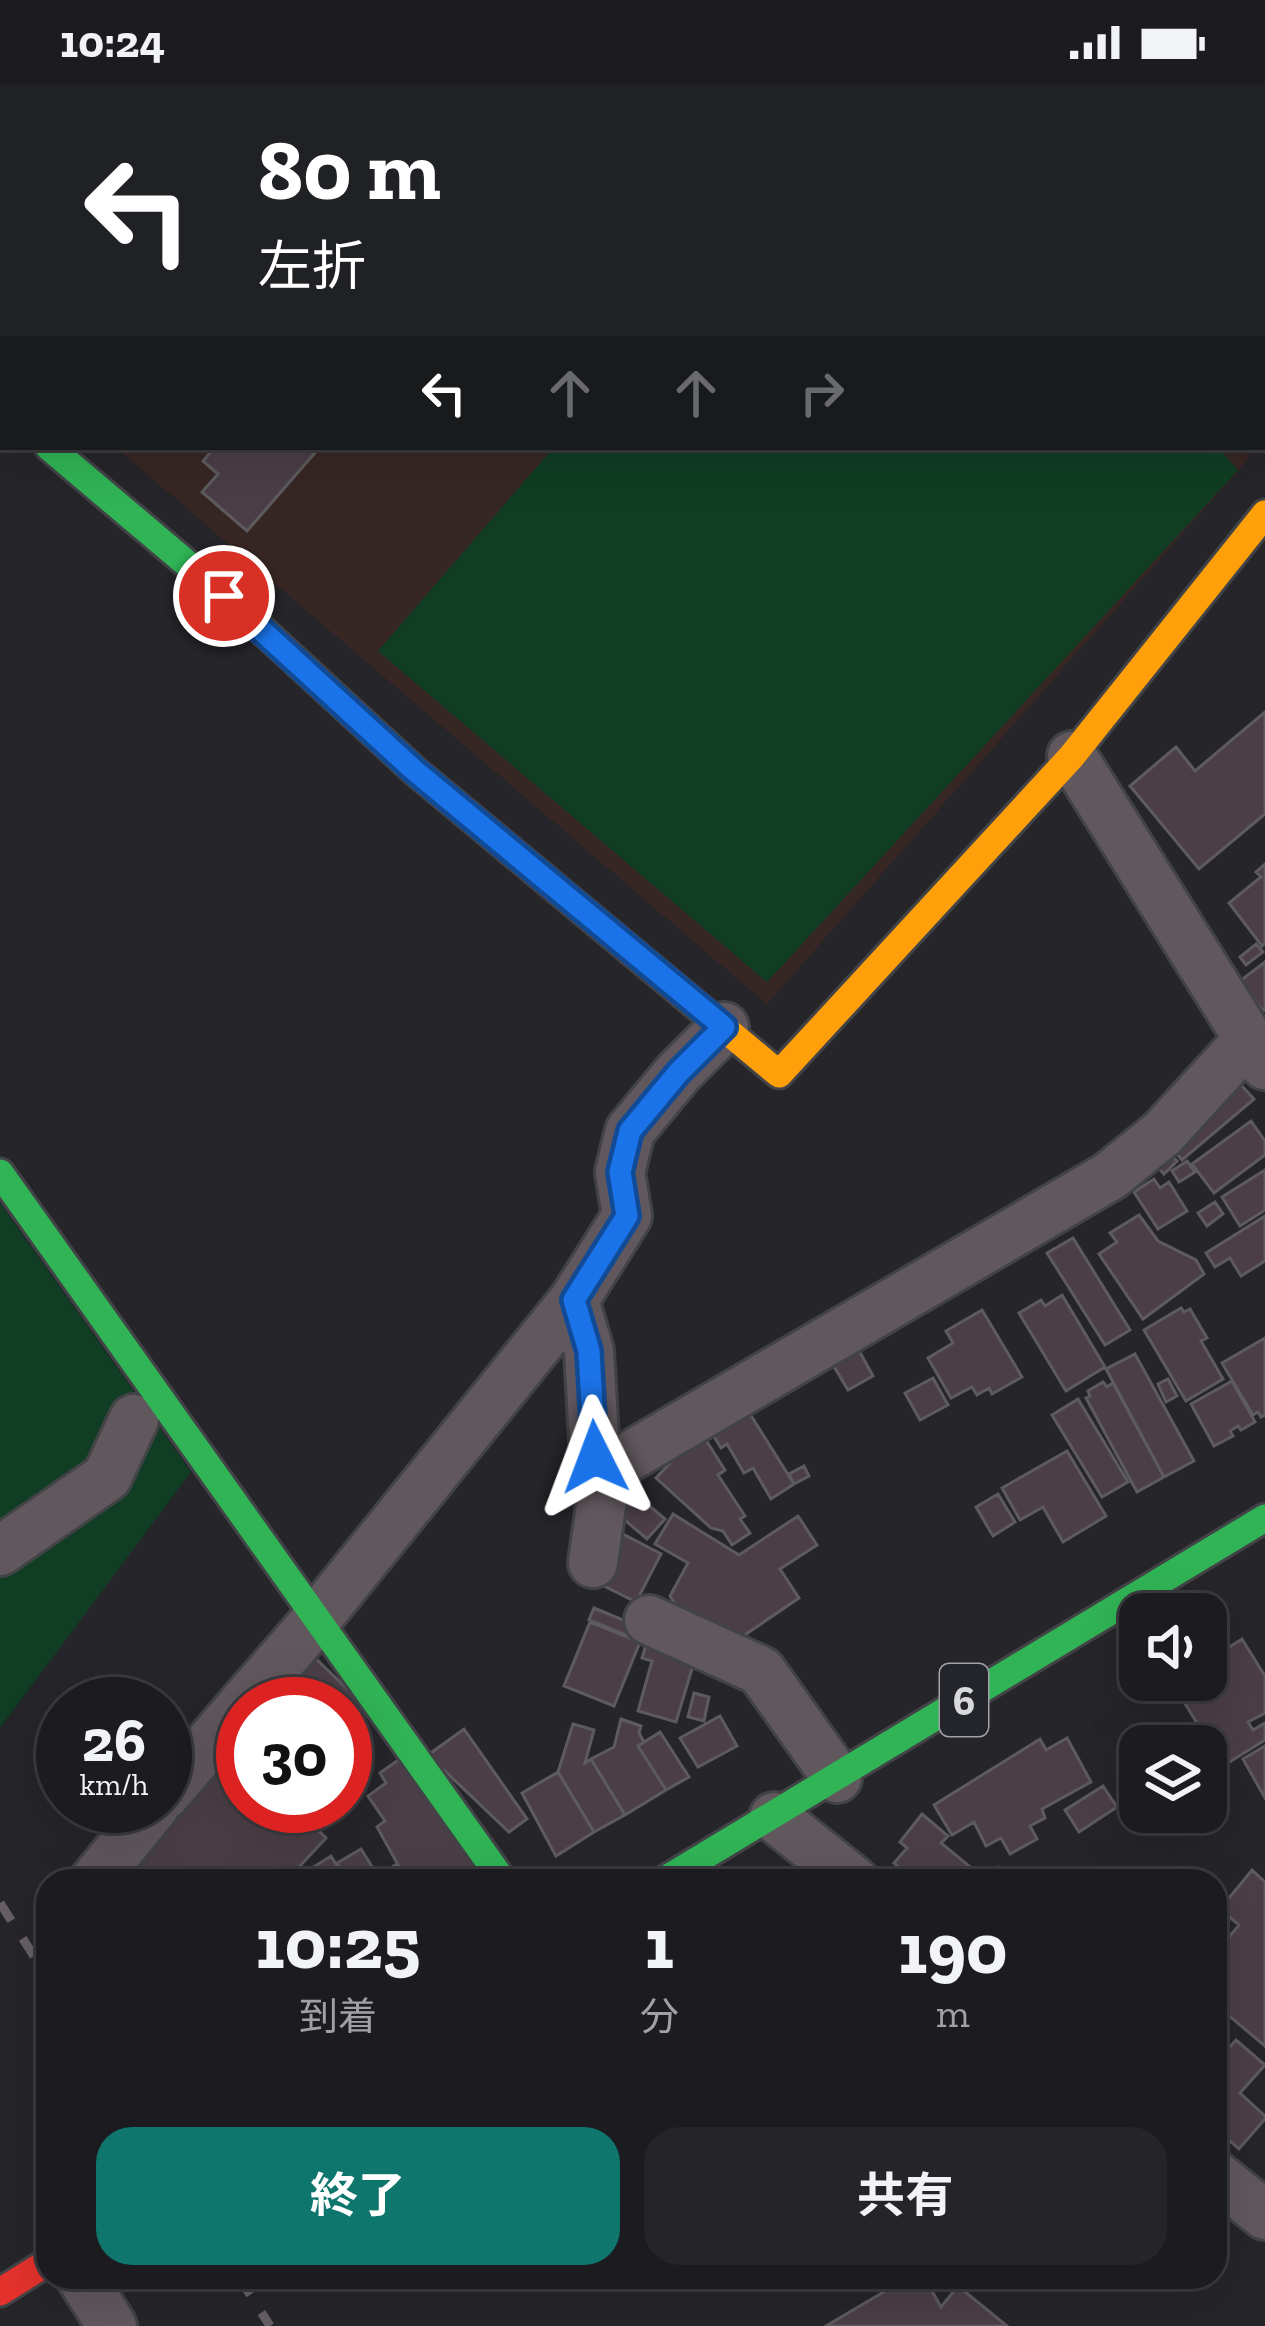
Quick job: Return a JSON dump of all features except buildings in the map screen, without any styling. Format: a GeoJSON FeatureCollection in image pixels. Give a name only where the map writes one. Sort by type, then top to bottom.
{"type":"FeatureCollection","features":[{"type":"Feature","properties":{"kind":"street"},"geometry":{"type":"LineString","coordinates":[[53,450],[224,596],[415,771],[779,1074],[1072,756],[1265,514]]}},
{"type":"Feature","properties":{"kind":"street"},"geometry":{"type":"LineString","coordinates":[[606,1470],[1109,1177],[1257,1052],[1072,756]]}},
{"type":"Feature","properties":{"kind":"street"},"geometry":{"type":"LineString","coordinates":[[266,1677],[574,1300],[627,1216],[620,1172],[630,1131],[724,1027]]}},
{"type":"Feature","properties":{"kind":"street"},"geometry":{"type":"LineString","coordinates":[[0,1173],[494,1869]]}},
{"type":"Feature","properties":{"kind":"street"},"geometry":{"type":"LineString","coordinates":[[574,1300],[589,1351],[595,1457],[606,1470],[593,1563]]}},
{"type":"Feature","properties":{"kind":"street"},"geometry":{"type":"LineString","coordinates":[[0,1551],[106,1477],[134,1419]]}},
{"type":"Feature","properties":{"kind":"street","name":"6"},"geometry":{"type":"LineString","coordinates":[[683,1869],[1265,1519]]}},
{"type":"Feature","properties":{"kind":"street"},"geometry":{"type":"LineString","coordinates":[[649,1620],[761,1672],[837,1778]]}},
{"type":"Feature","properties":{"kind":"street"},"geometry":{"type":"LineString","coordinates":[[192,1764],[216,1736]]}},
{"type":"Feature","properties":{"kind":"street"},"geometry":{"type":"LineString","coordinates":[[774,1816],[839,1869]]}},
{"type":"Feature","properties":{"kind":"street"},"geometry":{"type":"LineString","coordinates":[[104,1869],[133,1833]]}},
{"type":"Feature","properties":{"kind":"street"},"geometry":{"type":"LineString","coordinates":[[1227,2185],[1265,2215]]}},
{"type":"Feature","properties":{"kind":"street"},"geometry":{"type":"LineString","coordinates":[[0,2292],[36,2270]]}},
{"type":"Feature","properties":{"kind":"street"},"geometry":{"type":"LineString","coordinates":[[89,2289],[112,2326]]}},
{"type":"Feature","properties":{"kind":"shaded area"},"geometry":{"type":"Polygon","coordinates":[[[119,450],[1246,450],[1251,456],[767,1004],[119,450]]]}},
{"type":"Feature","properties":{"kind":"green space"},"geometry":{"type":"Polygon","coordinates":[[[551,450],[1220,450],[1238,470],[767,982],[378,651],[551,450]]]}},
{"type":"Feature","properties":{"kind":"green space"},"geometry":{"type":"Polygon","coordinates":[[[0,1203],[191,1472],[0,1728],[0,1203]]]}},
{"type":"Feature","properties":{"kind":"railway"},"geometry":{"type":"LineString","coordinates":[[0,1903],[36,1959]]}},
{"type":"Feature","properties":{"kind":"railway"},"geometry":{"type":"LineString","coordinates":[[247,2289],[270,2326]]}},
{"type":"Feature","properties":{"kind":"traffic: fast"},"geometry":{"type":"LineString","coordinates":[[53,450],[224,595],[415,771],[510,850]]}},
{"type":"Feature","properties":{"kind":"traffic: fast"},"geometry":{"type":"LineString","coordinates":[[0,1173],[494,1869]]}},
{"type":"Feature","properties":{"kind":"traffic: fast"},"geometry":{"type":"LineString","coordinates":[[683,1869],[1265,1518]]}},
{"type":"Feature","properties":{"kind":"traffic: slow"},"geometry":{"type":"LineString","coordinates":[[510,850],[779,1074],[1072,756],[1265,514]]}},
{"type":"Feature","properties":{"kind":"traffic: jam"},"geometry":{"type":"LineString","coordinates":[[0,2292],[36,2270]]}},
{"type":"Feature","properties":{"kind":"route"},"geometry":{"type":"LineString","coordinates":[[224,596],[415,771],[724,1027],[630,1131],[620,1172],[627,1216],[574,1300],[589,1351],[595,1457]]}}]}
